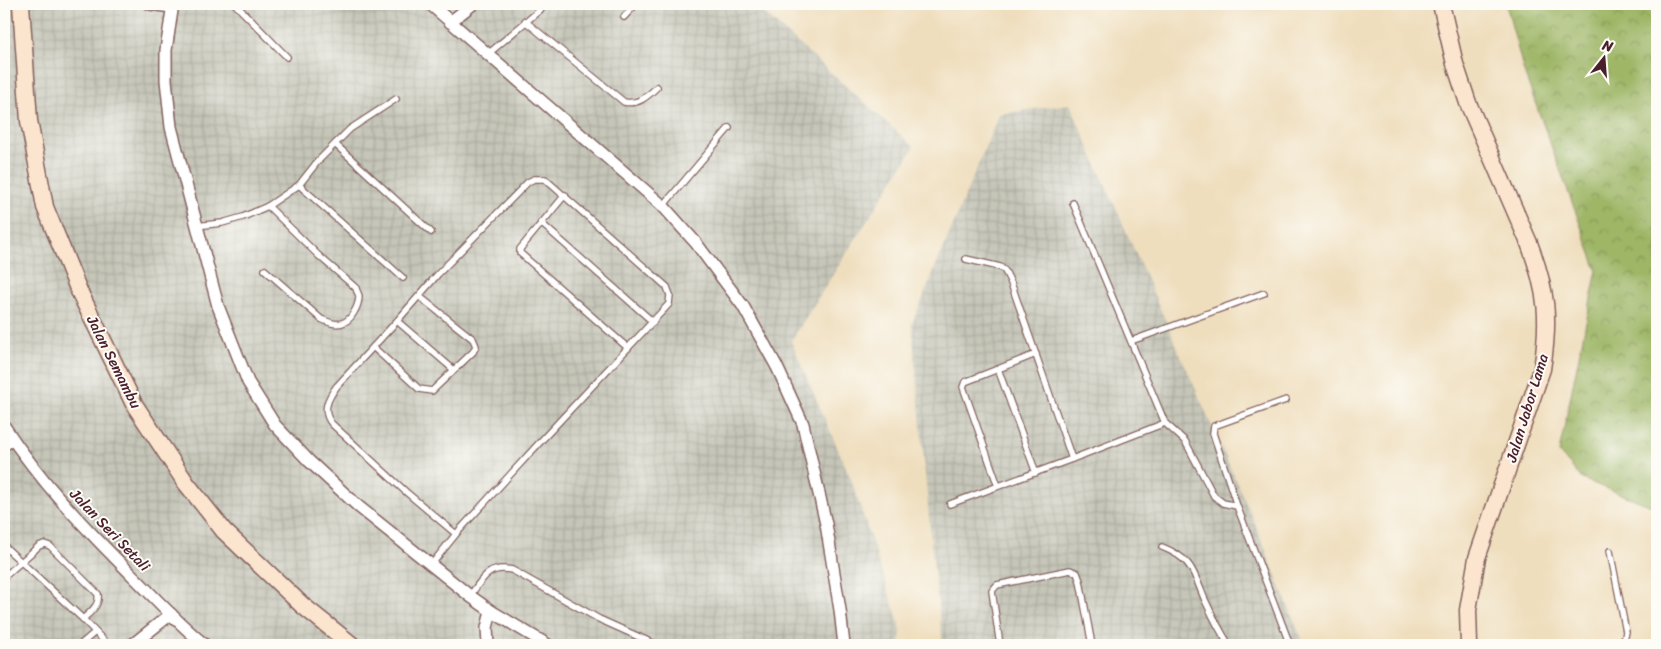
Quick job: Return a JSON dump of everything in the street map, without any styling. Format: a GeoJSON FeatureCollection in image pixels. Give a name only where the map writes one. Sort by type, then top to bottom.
{"type":"FeatureCollection","features":[{"type":"Feature","properties":{"kind":"main road","name":"Jalan Semambu"},"geometry":{"type":"LineString","coordinates":[[20,4],[29,121],[45,207],[79,291],[134,404],[186,483],[224,531],[302,605],[352,645]]}},
{"type":"Feature","properties":{"kind":"main road","name":"Jalan Jabor Lama"},"geometry":{"type":"LineString","coordinates":[[1441,4],[1455,64],[1468,103],[1538,266],[1545,293],[1547,318],[1546,344],[1542,368],[1477,558],[1468,610],[1470,645]]}},
{"type":"Feature","properties":{"kind":"street"},"geometry":{"type":"LineString","coordinates":[[150,4],[172,6],[166,50],[166,80],[171,127],[218,306],[248,382],[275,425],[309,461],[359,507],[470,596],[491,611],[548,645]]}},
{"type":"Feature","properties":{"kind":"street"},"geometry":{"type":"LineString","coordinates":[[430,4],[663,206],[696,243],[743,306],[777,367],[803,424],[826,524],[844,645]]}},
{"type":"Feature","properties":{"kind":"street"},"geometry":{"type":"LineString","coordinates":[[450,22],[474,4]]}},
{"type":"Feature","properties":{"kind":"street","name":"Jalan Seri Setali"},"geometry":{"type":"LineString","coordinates":[[4,426],[42,478],[77,519],[171,614],[205,645]]}},
{"type":"Feature","properties":{"kind":"street"},"geometry":{"type":"LineString","coordinates":[[488,645],[487,628],[491,611]]}},
{"type":"Feature","properties":{"kind":"street"},"geometry":{"type":"LineString","coordinates":[[132,645],[171,614]]}},
{"type":"Feature","properties":{"kind":"lane"},"geometry":{"type":"LineString","coordinates":[[235,4],[287,56]]}},
{"type":"Feature","properties":{"kind":"lane"},"geometry":{"type":"LineString","coordinates":[[488,54],[546,4]]}},
{"type":"Feature","properties":{"kind":"lane"},"geometry":{"type":"LineString","coordinates":[[624,17],[636,4]]}},
{"type":"Feature","properties":{"kind":"lane"},"geometry":{"type":"LineString","coordinates":[[525,22],[624,102],[631,104],[639,102],[657,87]]}},
{"type":"Feature","properties":{"kind":"lane"},"geometry":{"type":"LineString","coordinates":[[196,226],[222,223],[243,217],[268,206],[299,185],[350,129],[396,99]]}},
{"type":"Feature","properties":{"kind":"lane"},"geometry":{"type":"LineString","coordinates":[[663,206],[729,128]]}},
{"type":"Feature","properties":{"kind":"lane"},"geometry":{"type":"LineString","coordinates":[[335,144],[430,232]]}},
{"type":"Feature","properties":{"kind":"lane"},"geometry":{"type":"LineString","coordinates":[[431,565],[456,534],[668,304],[670,295],[667,287],[545,179],[534,179],[528,182],[438,274],[329,397],[326,409],[327,418],[406,492],[456,534]]}},
{"type":"Feature","properties":{"kind":"lane"},"geometry":{"type":"LineString","coordinates":[[299,185],[403,278]]}},
{"type":"Feature","properties":{"kind":"lane"},"geometry":{"type":"LineString","coordinates":[[565,195],[520,250],[522,256],[628,348]]}},
{"type":"Feature","properties":{"kind":"lane"},"geometry":{"type":"LineString","coordinates":[[1073,203],[1165,422],[1185,441],[1214,496],[1223,503],[1237,506]]}},
{"type":"Feature","properties":{"kind":"lane"},"geometry":{"type":"LineString","coordinates":[[265,270],[322,319],[332,324],[343,323],[351,317],[357,306],[359,296],[356,288],[312,250],[268,206]]}},
{"type":"Feature","properties":{"kind":"lane"},"geometry":{"type":"LineString","coordinates":[[541,223],[653,322]]}},
{"type":"Feature","properties":{"kind":"lane"},"geometry":{"type":"LineString","coordinates":[[966,259],[1000,267],[1005,271],[1011,283],[1072,460]]}},
{"type":"Feature","properties":{"kind":"lane"},"geometry":{"type":"LineString","coordinates":[[1131,341],[1264,293]]}},
{"type":"Feature","properties":{"kind":"lane"},"geometry":{"type":"LineString","coordinates":[[373,347],[419,389],[426,391],[432,391],[473,352],[476,346],[473,340],[420,296]]}},
{"type":"Feature","properties":{"kind":"lane"},"geometry":{"type":"LineString","coordinates":[[397,322],[454,370]]}},
{"type":"Feature","properties":{"kind":"lane"},"geometry":{"type":"LineString","coordinates":[[998,486],[963,387],[965,382],[1036,354]]}},
{"type":"Feature","properties":{"kind":"lane"},"geometry":{"type":"LineString","coordinates":[[998,369],[1036,472]]}},
{"type":"Feature","properties":{"kind":"lane"},"geometry":{"type":"LineString","coordinates":[[1286,400],[1214,426],[1213,433],[1237,506],[1290,645]]}},
{"type":"Feature","properties":{"kind":"lane"},"geometry":{"type":"LineString","coordinates":[[950,504],[1072,460],[1165,422]]}},
{"type":"Feature","properties":{"kind":"lane"},"geometry":{"type":"LineString","coordinates":[[4,448],[14,442]]}},
{"type":"Feature","properties":{"kind":"lane"},"geometry":{"type":"LineString","coordinates":[[4,577],[38,546],[44,544],[50,546],[98,594],[99,600],[96,606],[83,619]]}},
{"type":"Feature","properties":{"kind":"lane"},"geometry":{"type":"LineString","coordinates":[[4,546],[83,619],[108,645]]}},
{"type":"Feature","properties":{"kind":"lane"},"geometry":{"type":"LineString","coordinates":[[1162,547],[1184,558],[1191,568],[1198,579],[1204,598],[1229,645]]}},
{"type":"Feature","properties":{"kind":"lane"},"geometry":{"type":"LineString","coordinates":[[1610,550],[1626,632],[1623,645]]}},
{"type":"Feature","properties":{"kind":"lane"},"geometry":{"type":"LineString","coordinates":[[470,596],[485,576],[494,570],[502,568],[512,570],[600,619],[657,645]]}},
{"type":"Feature","properties":{"kind":"lane"},"geometry":{"type":"LineString","coordinates":[[1000,645],[992,590],[997,585],[1070,570],[1077,573],[1080,581],[1092,645]]}},
{"type":"Feature","properties":{"kind":"lane"},"geometry":{"type":"LineString","coordinates":[[80,645],[95,632]]}},
{"type":"Feature","properties":{"kind":"shaded area"},"geometry":{"type":"Polygon","coordinates":[[[4,4],[754,4],[914,147],[791,341],[851,479],[901,629],[900,645],[4,645],[4,4]]]}},
{"type":"Feature","properties":{"kind":"shaded area"},"geometry":{"type":"Polygon","coordinates":[[[1070,104],[1252,517],[1304,645],[943,645],[932,552],[912,324],[999,114],[1070,104]]]}},
{"type":"Feature","properties":{"kind":"green space"},"geometry":{"type":"Polygon","coordinates":[[[1506,4],[1657,4],[1657,508],[1582,479],[1559,452],[1597,270],[1524,72],[1506,4]]]}}]}
